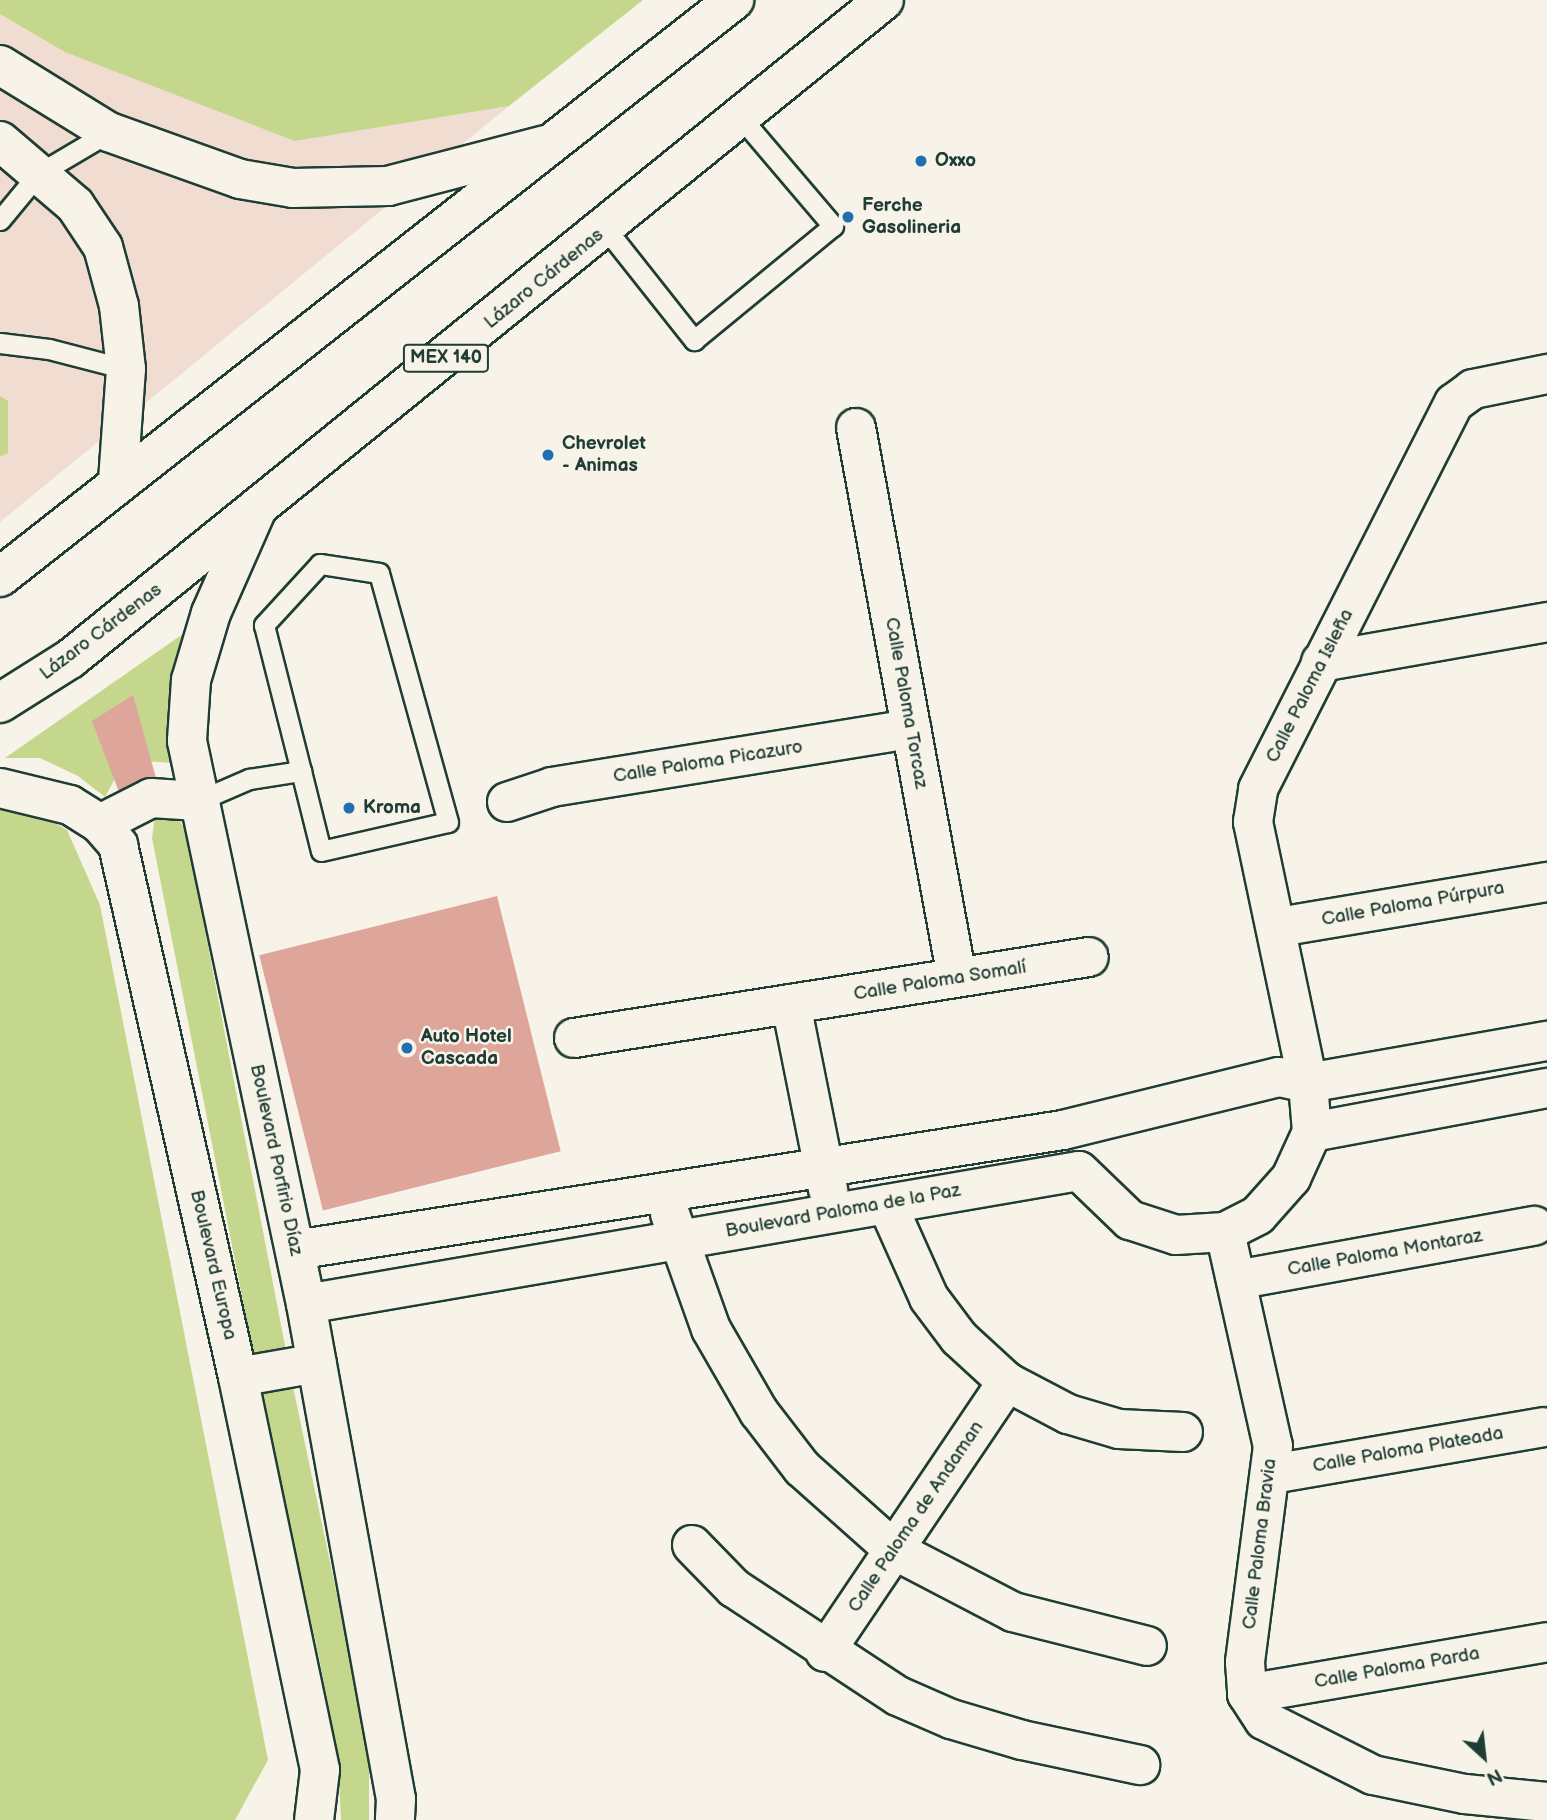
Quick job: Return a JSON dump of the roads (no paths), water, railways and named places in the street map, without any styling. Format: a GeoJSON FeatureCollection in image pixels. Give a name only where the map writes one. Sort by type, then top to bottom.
{"type":"FeatureCollection","features":[{"type":"Feature","properties":{"kind":"main road"},"geometry":{"type":"LineString","coordinates":[[0,577],[118,480],[734,0]]}},
{"type":"Feature","properties":{"kind":"main road","name":"Lázaro Cárdenas"},"geometry":{"type":"LineString","coordinates":[[0,703],[70,659],[742,119],[884,0]]}},
{"type":"Feature","properties":{"kind":"main road"},"geometry":{"type":"LineString","coordinates":[[0,65],[109,132],[240,179],[293,188],[388,186],[545,145]]}},
{"type":"Feature","properties":{"kind":"main road"},"geometry":{"type":"LineString","coordinates":[[0,141],[75,205],[103,247],[119,306],[126,369],[118,480]]}},
{"type":"Feature","properties":{"kind":"main road","name":"Calle Paloma Isleña"},"geometry":{"type":"LineString","coordinates":[[1308,1083],[1278,927],[1253,822],[1258,789],[1454,403],[1473,389],[1547,374]]}},
{"type":"Feature","properties":{"kind":"main road","name":"Calle Paloma Torcaz"},"geometry":{"type":"LineString","coordinates":[[856,428],[957,978]]}},
{"type":"Feature","properties":{"kind":"main road","name":"Boulevard Porfirio Díaz"},"geometry":{"type":"LineString","coordinates":[[256,511],[211,613],[191,680],[187,741],[306,1304],[396,1799],[396,1820]]}},
{"type":"Feature","properties":{"kind":"main road"},"geometry":{"type":"LineString","coordinates":[[0,559],[57,531]]}},
{"type":"Feature","properties":{"kind":"main road"},"geometry":{"type":"LineString","coordinates":[[1321,662],[1547,622]]}},
{"type":"Feature","properties":{"kind":"main road","name":"Calle Paloma Picazuro"},"geometry":{"type":"LineString","coordinates":[[507,802],[552,787],[911,729]]}},
{"type":"Feature","properties":{"kind":"main road","name":"Boulevard Europa"},"geometry":{"type":"LineString","coordinates":[[0,788],[70,805],[100,824],[118,845],[238,1377],[320,1770],[314,1820]]}},
{"type":"Feature","properties":{"kind":"main road"},"geometry":{"type":"LineString","coordinates":[[100,824],[151,798],[198,801]]}},
{"type":"Feature","properties":{"kind":"main road","name":"Calle Paloma Púrpura"},"geometry":{"type":"LineString","coordinates":[[1278,927],[1547,882]]}},
{"type":"Feature","properties":{"kind":"main road","name":"Calle Paloma Somalí"},"geometry":{"type":"LineString","coordinates":[[573,1038],[1089,957]]}},
{"type":"Feature","properties":{"kind":"main road"},"geometry":{"type":"LineString","coordinates":[[791,1004],[832,1213]]}},
{"type":"Feature","properties":{"kind":"main road"},"geometry":{"type":"LineString","coordinates":[[295,1250],[1063,1130],[1279,1077],[1308,1083],[1547,1041]]}},
{"type":"Feature","properties":{"kind":"main road","name":"Boulevard Paloma de la Paz"},"geometry":{"type":"LineString","coordinates":[[306,1304],[1079,1171],[1129,1220],[1176,1235],[1224,1232],[1258,1215],[1291,1178],[1312,1132],[1308,1083]]}},
{"type":"Feature","properties":{"kind":"main road"},"geometry":{"type":"LineString","coordinates":[[1312,1132],[1547,1088]]}},
{"type":"Feature","properties":{"kind":"main road"},"geometry":{"type":"LineString","coordinates":[[665,1192],[675,1239],[711,1329],[759,1412],[802,1468],[894,1550],[1013,1612],[1147,1646]]}},
{"type":"Feature","properties":{"kind":"main road"},"geometry":{"type":"LineString","coordinates":[[887,1204],[929,1298],[959,1338],[1007,1382],[1068,1414],[1119,1429],[1183,1432]]}},
{"type":"Feature","properties":{"kind":"main road","name":"Calle Paloma Montaraz"},"geometry":{"type":"LineString","coordinates":[[1236,1280],[1534,1226]]}},
{"type":"Feature","properties":{"kind":"main road","name":"Calle Paloma Bravia"},"geometry":{"type":"LineString","coordinates":[[1224,1232],[1273,1446],[1272,1474],[1245,1662],[1247,1694]]}},
{"type":"Feature","properties":{"kind":"main road"},"geometry":{"type":"LineString","coordinates":[[238,1377],[317,1363]]}},
{"type":"Feature","properties":{"kind":"main road","name":"Calle Paloma de Andaman"},"geometry":{"type":"LineString","coordinates":[[825,1652],[1007,1382]]}},
{"type":"Feature","properties":{"kind":"main road","name":"Calle Paloma Plateada"},"geometry":{"type":"LineString","coordinates":[[1272,1474],[1543,1427]]}},
{"type":"Feature","properties":{"kind":"main road"},"geometry":{"type":"LineString","coordinates":[[692,1545],[734,1588],[825,1652],[898,1696],[951,1719],[1022,1740],[1140,1765]]}},
{"type":"Feature","properties":{"kind":"main road","name":"Calle Paloma Parda"},"geometry":{"type":"LineString","coordinates":[[1247,1694],[1547,1642]]}},
{"type":"Feature","properties":{"kind":"main road"},"geometry":{"type":"LineString","coordinates":[[1247,1694],[1264,1720],[1373,1775],[1465,1794],[1547,1802]]}},
{"type":"Feature","properties":{"kind":"lane"},"geometry":{"type":"LineString","coordinates":[[606,229],[694,340],[833,226],[742,119]]}},
{"type":"Feature","properties":{"kind":"lane"},"geometry":{"type":"LineString","coordinates":[[0,220],[38,174],[109,132]]}},
{"type":"Feature","properties":{"kind":"lane"},"geometry":{"type":"LineString","coordinates":[[0,343],[49,349],[126,369]]}},
{"type":"Feature","properties":{"kind":"lane"},"geometry":{"type":"LineString","coordinates":[[320,564],[379,573],[448,822],[321,851],[301,771],[264,625],[320,564]]}},
{"type":"Feature","properties":{"kind":"lane"},"geometry":{"type":"LineString","coordinates":[[198,801],[249,779],[301,771]]}},
{"type":"Feature","properties":{"kind":"place","name":"Oxxo"},"geometry":{"type":"Point","coordinates":[921,161]}},
{"type":"Feature","properties":{"kind":"place","name":"Ferche Gasolineria"},"geometry":{"type":"Point","coordinates":[848,217]}},
{"type":"Feature","properties":{"kind":"place","name":"Chevrolet - Animas"},"geometry":{"type":"Point","coordinates":[548,455]}},
{"type":"Feature","properties":{"kind":"place","name":"Kroma"},"geometry":{"type":"Point","coordinates":[349,808]}},
{"type":"Feature","properties":{"kind":"place","name":"Auto Hotel Cascada"},"geometry":{"type":"Point","coordinates":[407,1048]}}]}
